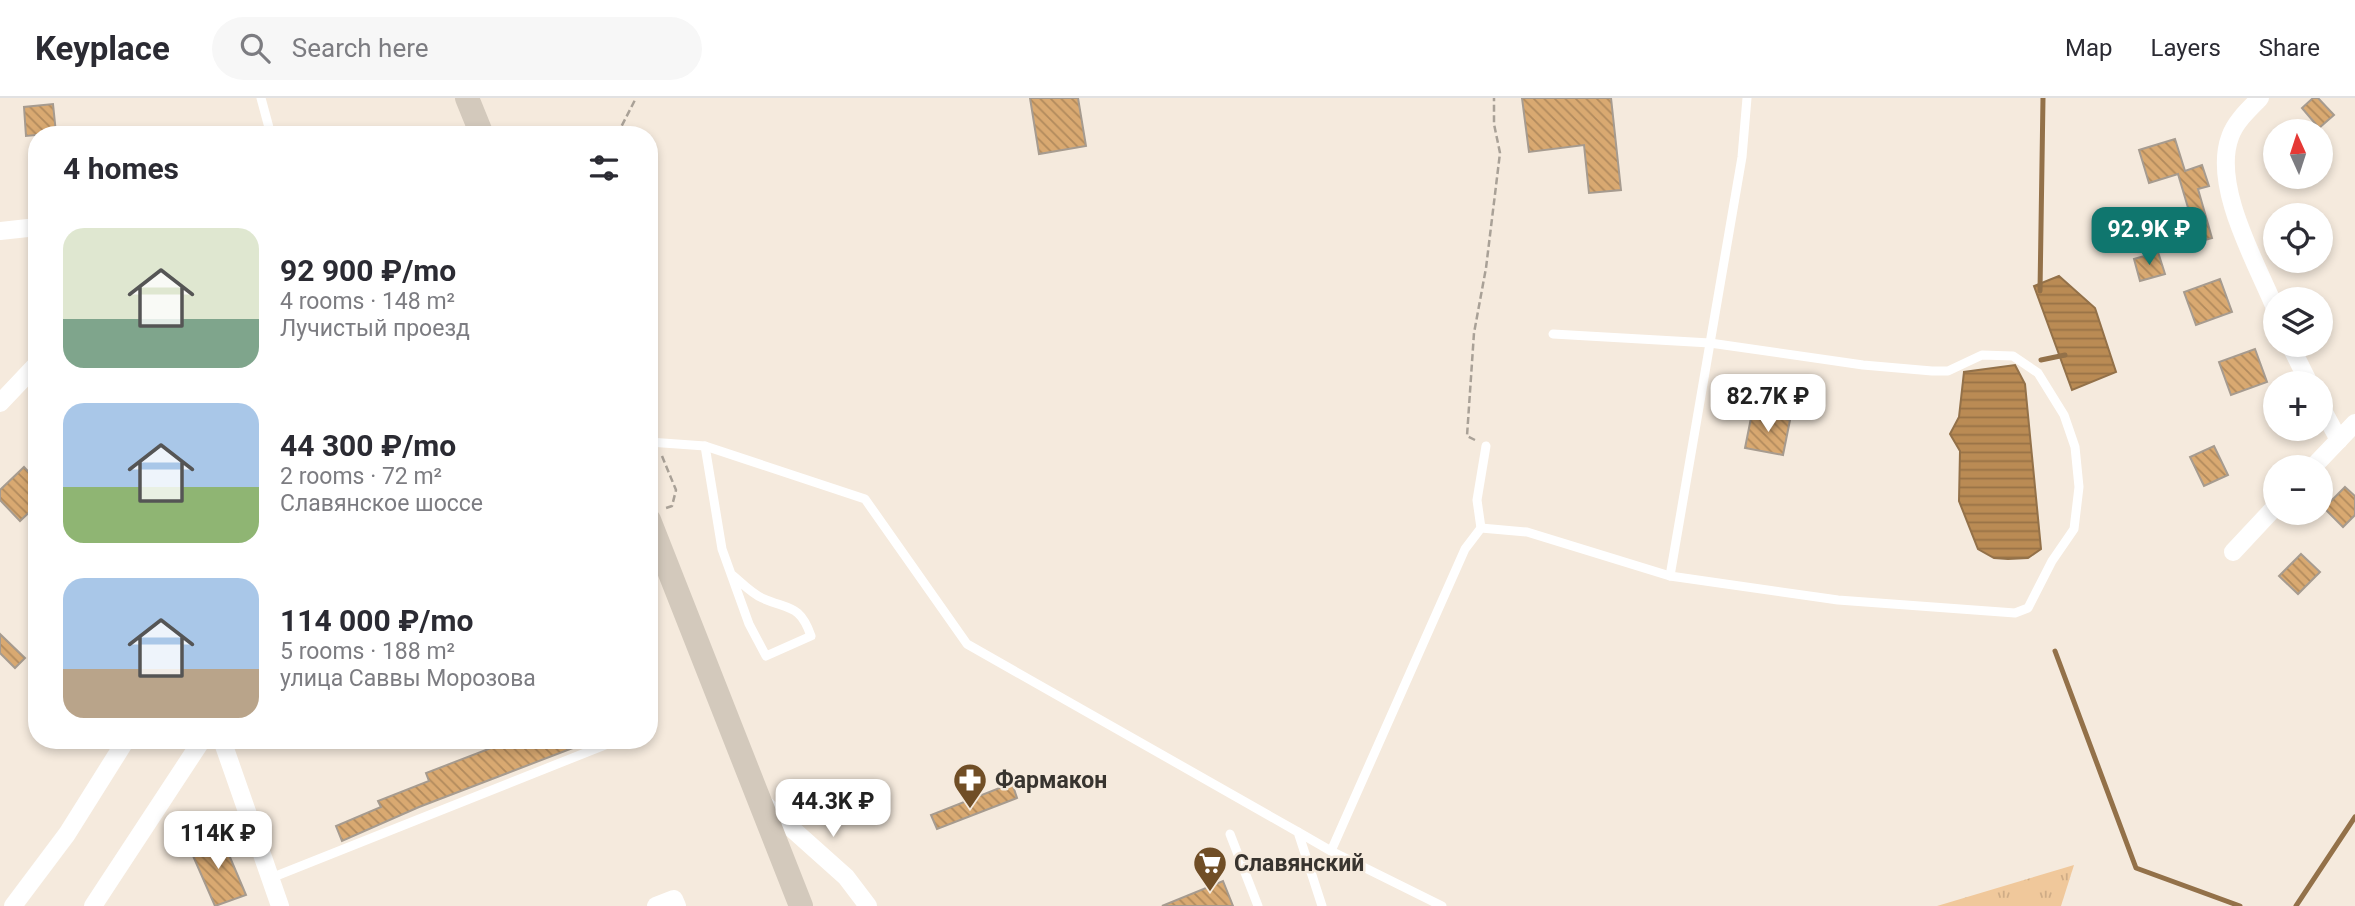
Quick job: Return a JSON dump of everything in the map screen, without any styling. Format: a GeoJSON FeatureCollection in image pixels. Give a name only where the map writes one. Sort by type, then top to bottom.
{"type":"FeatureCollection","features":[{"type":"Feature","properties":{"kind":"main road"},"geometry":{"type":"LineString","coordinates":[[467,98],[478,126]]}},
{"type":"Feature","properties":{"kind":"main road"},"geometry":{"type":"LineString","coordinates":[[658,523],[801,906]]}},
{"type":"Feature","properties":{"kind":"street"},"geometry":{"type":"LineString","coordinates":[[2259,98],[2243,115],[2230,137],[2225,163],[2231,201],[2266,287]]}},
{"type":"Feature","properties":{"kind":"street"},"geometry":{"type":"LineString","coordinates":[[0,231],[28,228]]}},
{"type":"Feature","properties":{"kind":"street"},"geometry":{"type":"LineString","coordinates":[[0,403],[28,373]]}},
{"type":"Feature","properties":{"kind":"street"},"geometry":{"type":"LineString","coordinates":[[2325,455],[2355,423]]}},
{"type":"Feature","properties":{"kind":"street"},"geometry":{"type":"LineString","coordinates":[[2333,429],[2339,440]]}},
{"type":"Feature","properties":{"kind":"street"},"geometry":{"type":"LineString","coordinates":[[2233,552],[2263,521]]}},
{"type":"Feature","properties":{"kind":"street"},"geometry":{"type":"LineString","coordinates":[[13,906],[66,834],[120,749]]}},
{"type":"Feature","properties":{"kind":"street"},"geometry":{"type":"LineString","coordinates":[[93,906],[196,749]]}},
{"type":"Feature","properties":{"kind":"street"},"geometry":{"type":"LineString","coordinates":[[225,749],[281,906]]}},
{"type":"Feature","properties":{"kind":"street"},"geometry":{"type":"LineString","coordinates":[[762,802],[846,877],[868,906]]}},
{"type":"Feature","properties":{"kind":"street"},"geometry":{"type":"LineString","coordinates":[[656,906],[674,899],[677,906]]}},
{"type":"Feature","properties":{"kind":"lane"},"geometry":{"type":"LineString","coordinates":[[261,98],[269,126]]}},
{"type":"Feature","properties":{"kind":"lane"},"geometry":{"type":"LineString","coordinates":[[1670,576],[1742,157],[1747,98]]}},
{"type":"Feature","properties":{"kind":"lane"},"geometry":{"type":"LineString","coordinates":[[1481,528],[1527,532],[1670,576],[1838,600],[2015,613],[2028,608],[2048,569],[2074,529],[2079,487],[2075,447],[2064,415],[2038,373],[2013,356],[1982,355],[1948,371],[1932,371],[1863,365],[1710,343],[1553,334]]}},
{"type":"Feature","properties":{"kind":"lane"},"geometry":{"type":"LineString","coordinates":[[658,442],[705,446],[865,499],[967,643],[1298,832],[1442,906]]}},
{"type":"Feature","properties":{"kind":"lane"},"geometry":{"type":"LineString","coordinates":[[705,446],[722,549],[731,574],[750,624],[766,656],[811,636],[804,616],[786,605],[761,597],[731,574]]}},
{"type":"Feature","properties":{"kind":"lane"},"geometry":{"type":"LineString","coordinates":[[1331,850],[1465,549],[1481,528],[1477,500],[1486,446]]}},
{"type":"Feature","properties":{"kind":"lane"},"geometry":{"type":"LineString","coordinates":[[271,878],[597,749]]}},
{"type":"Feature","properties":{"kind":"lane"},"geometry":{"type":"LineString","coordinates":[[1298,832],[1322,906]]}},
{"type":"Feature","properties":{"kind":"lane"},"geometry":{"type":"LineString","coordinates":[[1230,834],[1258,906]]}},
{"type":"Feature","properties":{"kind":"path"},"geometry":{"type":"LineString","coordinates":[[622,126],[636,98]]}},
{"type":"Feature","properties":{"kind":"path"},"geometry":{"type":"LineString","coordinates":[[1486,446],[1467,436],[1474,333],[1486,268],[1500,153],[1494,124],[1493,98]]}},
{"type":"Feature","properties":{"kind":"path"},"geometry":{"type":"LineString","coordinates":[[658,454],[676,491],[672,506],[658,513]]}},
{"type":"Feature","properties":{"kind":"green space"},"geometry":{"type":"Polygon","coordinates":[[[2074,865],[2061,906],[1937,906],[2074,865]]]}},
{"type":"Feature","properties":{"kind":"shaded area"},"geometry":{"type":"Polygon","coordinates":[[[2059,276],[2095,308],[2116,372],[2072,390],[2034,286],[2059,276]]]}},
{"type":"Feature","properties":{"kind":"shaded area"},"geometry":{"type":"Polygon","coordinates":[[[2015,365],[2025,384],[2041,549],[2028,558],[1994,558],[1978,549],[1959,501],[1960,451],[1950,434],[1959,417],[1964,372],[2015,365]]]}},
{"type":"Feature","properties":{"kind":"building"},"geometry":{"type":"Polygon","coordinates":[[[1030,98],[1078,98],[1086,146],[1039,154],[1030,98]]]}},
{"type":"Feature","properties":{"kind":"building"},"geometry":{"type":"Polygon","coordinates":[[[1522,98],[1611,98],[1621,190],[1589,193],[1584,145],[1529,152],[1522,98]]]}},
{"type":"Feature","properties":{"kind":"building"},"geometry":{"type":"Polygon","coordinates":[[[2313,98],[2318,98],[2334,115],[2329,119],[2311,119],[2302,108],[2313,98]]]}},
{"type":"Feature","properties":{"kind":"building"},"geometry":{"type":"Polygon","coordinates":[[[53,104],[55,126],[28,126],[26,136],[24,107],[53,104]]]}},
{"type":"Feature","properties":{"kind":"building"},"geometry":{"type":"Polygon","coordinates":[[[2175,139],[2185,171],[2202,165],[2209,186],[2198,189],[2212,238],[2176,248],[2167,217],[2189,211],[2178,174],[2149,183],[2139,150],[2175,139]]]}},
{"type":"Feature","properties":{"kind":"building"},"geometry":{"type":"Polygon","coordinates":[[[2158,252],[2165,274],[2140,281],[2134,259],[2158,252]]]}},
{"type":"Feature","properties":{"kind":"building"},"geometry":{"type":"Polygon","coordinates":[[[2220,279],[2232,312],[2196,325],[2184,292],[2220,279]]]}},
{"type":"Feature","properties":{"kind":"building"},"geometry":{"type":"Polygon","coordinates":[[[2255,349],[2263,371],[2263,383],[2231,395],[2219,362],[2255,349]]]}},
{"type":"Feature","properties":{"kind":"building"},"geometry":{"type":"Polygon","coordinates":[[[1752,413],[1790,420],[1783,455],[1745,448],[1752,413]]]}},
{"type":"Feature","properties":{"kind":"building"},"geometry":{"type":"Polygon","coordinates":[[[2214,446],[2228,475],[2204,486],[2190,457],[2214,446]]]}},
{"type":"Feature","properties":{"kind":"building"},"geometry":{"type":"Polygon","coordinates":[[[24,467],[28,471],[28,513],[20,521],[0,500],[0,490],[24,467]]]}},
{"type":"Feature","properties":{"kind":"building"},"geometry":{"type":"Polygon","coordinates":[[[2345,487],[2355,496],[2355,515],[2343,527],[2333,517],[2333,499],[2345,487]]]}},
{"type":"Feature","properties":{"kind":"building"},"geometry":{"type":"Polygon","coordinates":[[[2301,554],[2320,572],[2298,594],[2279,576],[2301,554]]]}},
{"type":"Feature","properties":{"kind":"building"},"geometry":{"type":"Polygon","coordinates":[[[0,634],[25,658],[15,668],[0,653],[0,634]]]}},
{"type":"Feature","properties":{"kind":"building"},"geometry":{"type":"Polygon","coordinates":[[[489,749],[570,749],[419,807],[342,841],[336,826],[381,807],[378,801],[429,781],[426,773],[489,749]]]}},
{"type":"Feature","properties":{"kind":"building"},"geometry":{"type":"Polygon","coordinates":[[[1012,783],[1017,798],[937,829],[931,815],[1012,783]]]}},
{"type":"Feature","properties":{"kind":"building"},"geometry":{"type":"Polygon","coordinates":[[[221,836],[246,895],[215,906],[190,849],[221,836]]]}},
{"type":"Feature","properties":{"kind":"building","name":"Славянский"},"geometry":{"type":"Polygon","coordinates":[[[1223,881],[1233,906],[1162,906],[1223,881]]]}},
{"type":"Feature","properties":{"kind":"waterway"},"geometry":{"type":"LineString","coordinates":[[2040,291],[2043,98]]}},
{"type":"Feature","properties":{"kind":"waterway"},"geometry":{"type":"LineString","coordinates":[[2041,360],[2065,355]]}},
{"type":"Feature","properties":{"kind":"waterway"},"geometry":{"type":"LineString","coordinates":[[2055,651],[2136,868],[2240,906]]}},
{"type":"Feature","properties":{"kind":"waterway"},"geometry":{"type":"LineString","coordinates":[[2296,906],[2355,817]]}},
{"type":"Feature","properties":{"kind":"place","name":"Фармакон"},"geometry":{"type":"Point","coordinates":[970,810]}},
{"type":"Feature","properties":{"kind":"place","name":"Славянский"},"geometry":{"type":"Point","coordinates":[1210,893]}}]}
